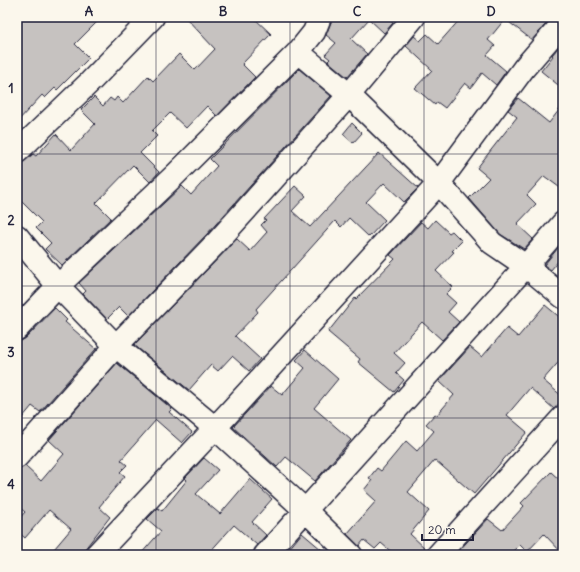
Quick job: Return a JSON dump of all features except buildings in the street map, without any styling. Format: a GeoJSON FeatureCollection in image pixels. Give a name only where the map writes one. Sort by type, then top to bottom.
{"type":"FeatureCollection","features":[{"type":"Feature","properties":{"kind":"street"},"geometry":{"type":"LineString","coordinates":[[17,152],[90,82],[153,17]]}},
{"type":"Feature","properties":{"kind":"street"},"geometry":{"type":"LineString","coordinates":[[17,329],[58,286],[176,174],[298,52],[314,32],[320,17]]}},
{"type":"Feature","properties":{"kind":"street"},"geometry":{"type":"LineString","coordinates":[[17,457],[116,346],[216,243],[349,95],[414,17]]}},
{"type":"Feature","properties":{"kind":"street"},"geometry":{"type":"LineString","coordinates":[[96,555],[215,428],[439,183],[524,68],[563,23]]}},
{"type":"Feature","properties":{"kind":"street"},"geometry":{"type":"LineString","coordinates":[[298,52],[349,95],[439,183],[492,243],[526,266],[563,297]]}},
{"type":"Feature","properties":{"kind":"street"},"geometry":{"type":"LineString","coordinates":[[265,555],[563,224]]}},
{"type":"Feature","properties":{"kind":"street"},"geometry":{"type":"LineString","coordinates":[[17,236],[58,286],[116,346],[215,428],[306,510],[351,555]]}},
{"type":"Feature","properties":{"kind":"street"},"geometry":{"type":"LineString","coordinates":[[438,555],[563,417]]}}]}
